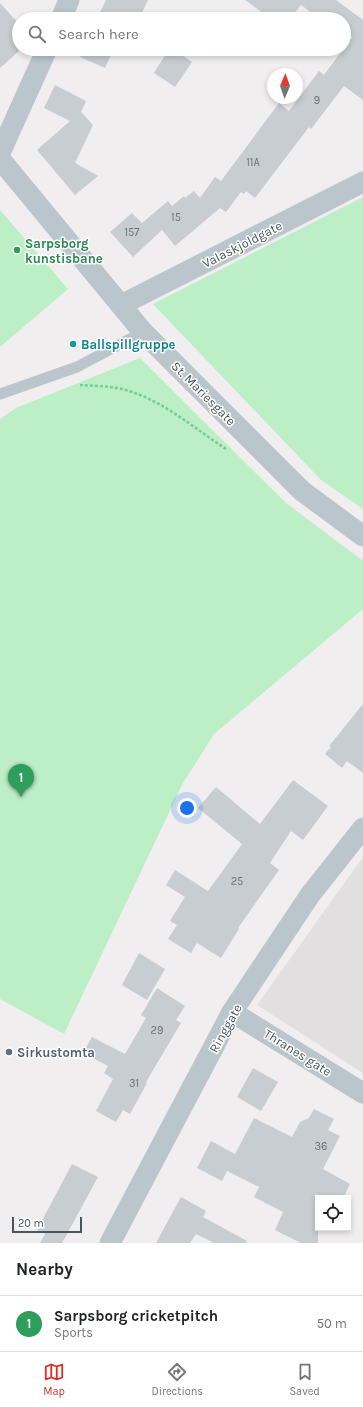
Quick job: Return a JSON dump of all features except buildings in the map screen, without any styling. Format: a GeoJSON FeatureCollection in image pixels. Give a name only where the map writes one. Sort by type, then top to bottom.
{"type":"FeatureCollection","features":[{"type":"Feature","properties":{"kind":"street"},"geometry":{"type":"LineString","coordinates":[[64,12],[69,0]]}},
{"type":"Feature","properties":{"kind":"street"},"geometry":{"type":"LineString","coordinates":[[0,153],[44,56]]}},
{"type":"Feature","properties":{"kind":"street","name":"St. Mariesgate"},"geometry":{"type":"LineString","coordinates":[[0,159],[143,332],[302,491],[363,536]]}},
{"type":"Feature","properties":{"kind":"street","name":"Valaskjoldgate"},"geometry":{"type":"LineString","coordinates":[[122,305],[363,182]]}},
{"type":"Feature","properties":{"kind":"street","name":"Ringgate"},"geometry":{"type":"LineString","coordinates":[[110,1243],[232,1012],[310,895],[363,828]]}},
{"type":"Feature","properties":{"kind":"street","name":"Thranes gate"},"geometry":{"type":"LineString","coordinates":[[232,1012],[363,1092]]}},
{"type":"Feature","properties":{"kind":"lane"},"geometry":{"type":"LineString","coordinates":[[0,394],[77,367],[143,332]]}},
{"type":"Feature","properties":{"kind":"path"},"geometry":{"type":"LineString","coordinates":[[75,385],[110,387],[134,392],[162,406],[228,450]]}},
{"type":"Feature","properties":{"kind":"shaded area"},"geometry":{"type":"Polygon","coordinates":[[[363,857],[363,1073],[257,1005],[363,857]]]}},
{"type":"Feature","properties":{"kind":"green space"},"geometry":{"type":"Polygon","coordinates":[[[363,197],[363,509],[321,480],[153,304],[363,197]]]}},
{"type":"Feature","properties":{"kind":"green space","name":"Sarpsborg kunstisbane"},"geometry":{"type":"Polygon","coordinates":[[[0,210],[68,289],[0,347],[0,210]]]}},
{"type":"Feature","properties":{"kind":"green space"},"geometry":{"type":"Polygon","coordinates":[[[140,358],[286,503],[363,561],[363,609],[214,734],[183,783],[64,1034],[0,999],[0,419],[16,408],[140,358]]]}},
{"type":"Feature","properties":{"kind":"place","name":"Sarpsborg kunstisbane"},"geometry":{"type":"Point","coordinates":[17,250]}},
{"type":"Feature","properties":{"kind":"place","name":"Ballspillgruppe"},"geometry":{"type":"Point","coordinates":[73,344]}},
{"type":"Feature","properties":{"kind":"place","name":"Sarpsborg cricketpitch"},"geometry":{"type":"Point","coordinates":[21,797]}},
{"type":"Feature","properties":{"kind":"place","name":"Sirkustomta"},"geometry":{"type":"Point","coordinates":[9,1052]}}]}
